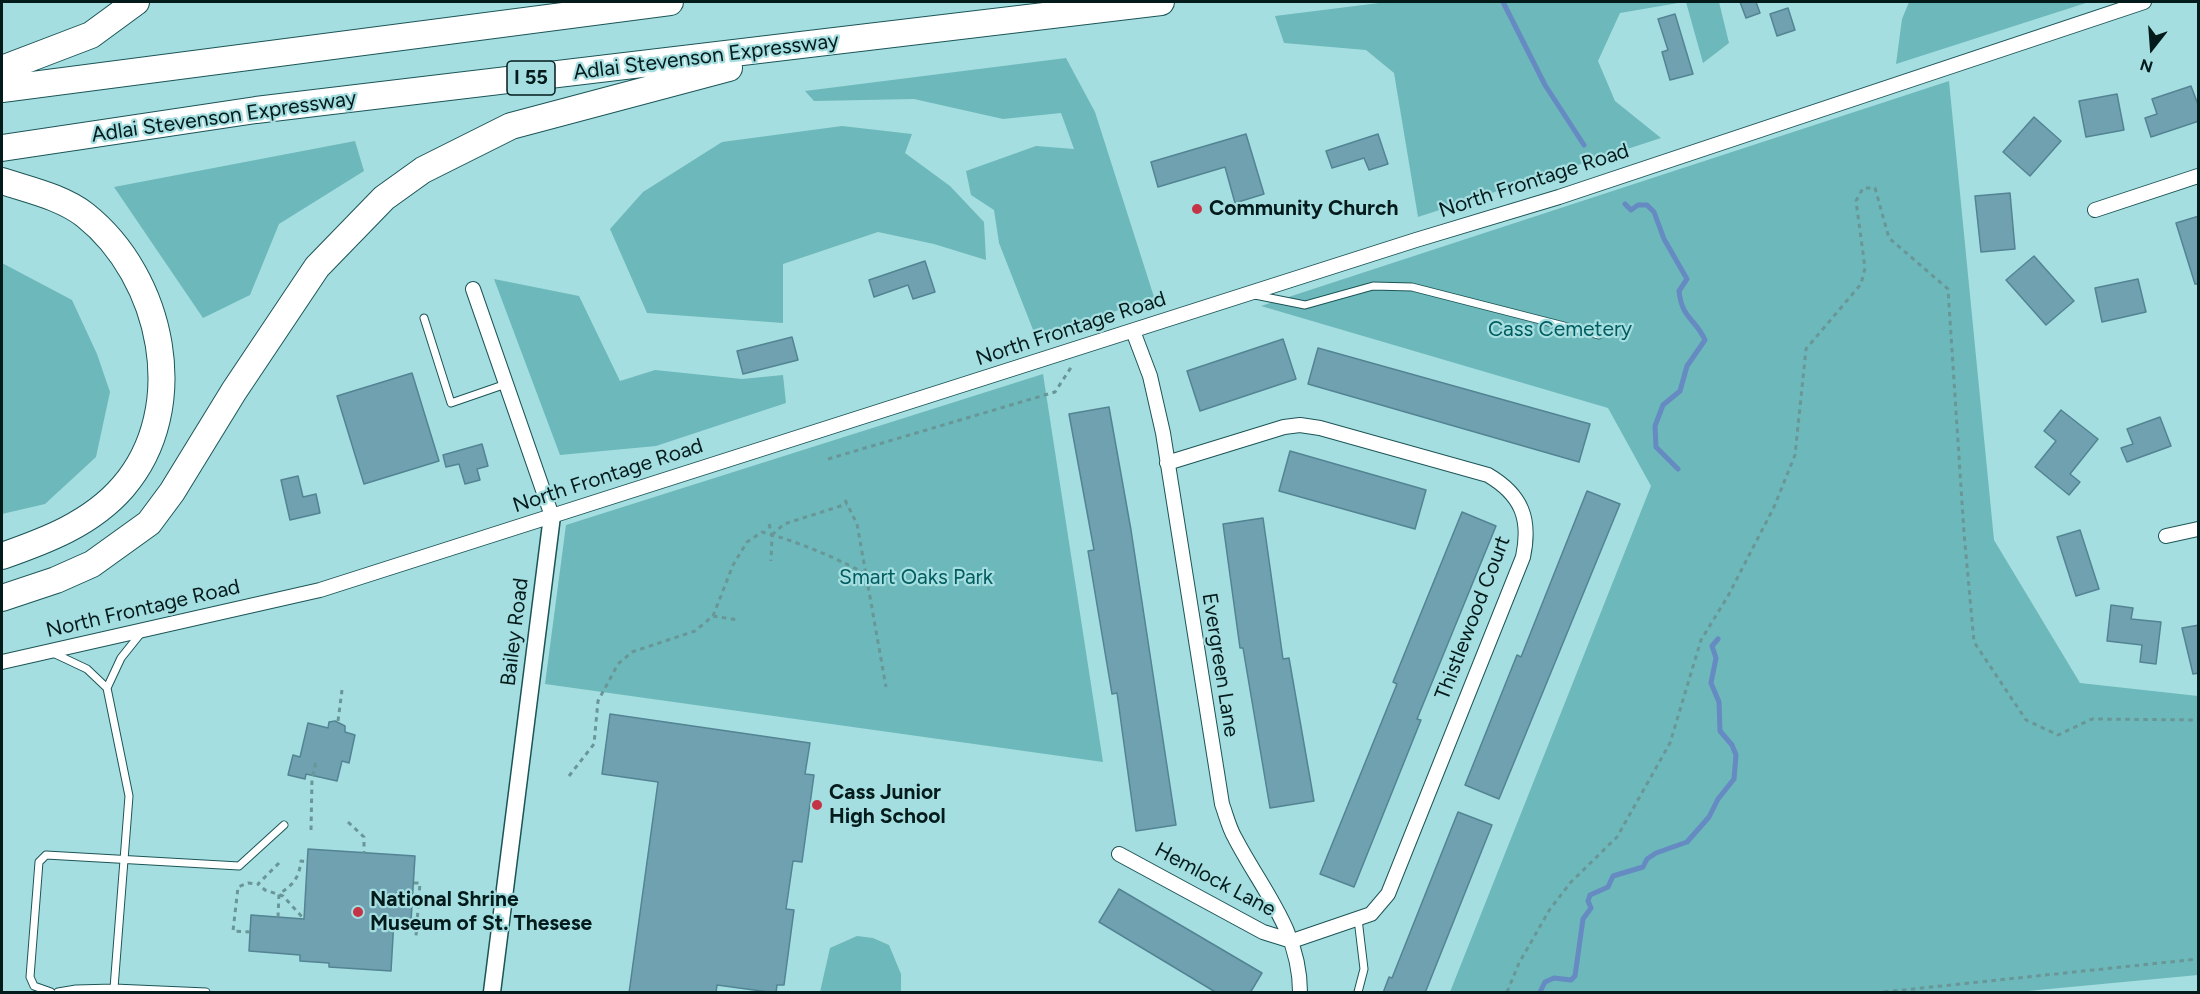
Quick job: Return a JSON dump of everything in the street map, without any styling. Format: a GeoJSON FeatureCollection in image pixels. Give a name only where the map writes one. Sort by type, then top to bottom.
{"type":"FeatureCollection","features":[{"type":"Feature","properties":{"kind":"highway"},"geometry":{"type":"LineString","coordinates":[[2,69],[91,35],[136,2]]}},
{"type":"Feature","properties":{"kind":"highway"},"geometry":{"type":"LineString","coordinates":[[2,89],[670,2]]}},
{"type":"Feature","properties":{"kind":"highway","name":"Adlai Stevenson Expressway"},"geometry":{"type":"LineString","coordinates":[[2,148],[256,110],[1161,2]]}},
{"type":"Feature","properties":{"kind":"highway"},"geometry":{"type":"LineString","coordinates":[[2,598],[56,580],[92,564],[149,523],[172,492],[240,382],[317,267],[384,198],[423,170],[511,126],[809,45]]}},
{"type":"Feature","properties":{"kind":"highway"},"geometry":{"type":"LineString","coordinates":[[2,181],[51,197],[84,214],[110,240],[147,295],[156,324],[161,361],[161,388],[150,439],[140,462],[123,487],[104,505],[65,531],[2,556]]}},
{"type":"Feature","properties":{"kind":"street","name":"North Frontage Road"},"geometry":{"type":"LineString","coordinates":[[2,662],[320,590],[1559,197],[2144,2]]}},
{"type":"Feature","properties":{"kind":"street"},"geometry":{"type":"LineString","coordinates":[[2095,210],[2199,176]]}},
{"type":"Feature","properties":{"kind":"street","name":"Bailey Road"},"geometry":{"type":"LineString","coordinates":[[473,289],[552,516],[492,993]]}},
{"type":"Feature","properties":{"kind":"street","name":"Evergreen Lane"},"geometry":{"type":"LineString","coordinates":[[1133,331],[1158,407],[1222,804],[1234,837],[1276,905],[1292,941],[1300,993]]}},
{"type":"Feature","properties":{"kind":"street","name":"Thistlewood Court"},"geometry":{"type":"LineString","coordinates":[[1167,463],[1284,427],[1320,428],[1488,476],[1506,486],[1525,519],[1527,538],[1523,557],[1388,894],[1371,914],[1292,941]]}},
{"type":"Feature","properties":{"kind":"street"},"geometry":{"type":"LineString","coordinates":[[2166,536],[2199,529]]}},
{"type":"Feature","properties":{"kind":"street","name":"Hemlock Lane"},"geometry":{"type":"LineString","coordinates":[[1119,854],[1263,932],[1292,941]]}},
{"type":"Feature","properties":{"kind":"lane"},"geometry":{"type":"LineString","coordinates":[[1252,294],[1305,305],[1373,286],[1412,287],[1599,335]]}},
{"type":"Feature","properties":{"kind":"lane"},"geometry":{"type":"LineString","coordinates":[[424,318],[451,403],[506,384]]}},
{"type":"Feature","properties":{"kind":"lane"},"geometry":{"type":"LineString","coordinates":[[107,688],[121,658],[143,630]]}},
{"type":"Feature","properties":{"kind":"lane"},"geometry":{"type":"LineString","coordinates":[[49,651],[87,669],[107,688],[129,796],[126,858],[114,988]]}},
{"type":"Feature","properties":{"kind":"lane"},"geometry":{"type":"LineString","coordinates":[[51,993],[34,986],[30,977],[39,862],[46,855],[238,866],[284,825]]}},
{"type":"Feature","properties":{"kind":"lane"},"geometry":{"type":"LineString","coordinates":[[1358,919],[1364,969],[1358,993]]}},
{"type":"Feature","properties":{"kind":"lane"},"geometry":{"type":"LineString","coordinates":[[58,993],[76,988],[206,993]]}},
{"type":"Feature","properties":{"kind":"path"},"geometry":{"type":"LineString","coordinates":[[1508,993],[1519,963],[1550,909],[1571,882],[1617,837],[1670,743],[1701,640],[1728,596],[1774,507],[1795,455],[1806,349],[1861,285],[1865,268],[1856,201],[1863,188],[1875,188],[1889,238],[1948,289],[1964,534],[1974,642],[2026,720],[2058,735],[2092,720],[2199,720]]}},
{"type":"Feature","properties":{"kind":"path"},"geometry":{"type":"LineString","coordinates":[[828,459],[1055,393],[1083,347]]}},
{"type":"Feature","properties":{"kind":"path"},"geometry":{"type":"LineString","coordinates":[[772,535],[784,524],[846,502],[857,524],[886,687]]}},
{"type":"Feature","properties":{"kind":"path"},"geometry":{"type":"LineString","coordinates":[[769,524],[772,535],[771,561]]}},
{"type":"Feature","properties":{"kind":"path"},"geometry":{"type":"LineString","coordinates":[[569,776],[594,744],[598,701],[618,664],[632,652],[695,631],[713,616],[733,565],[747,542],[762,532],[828,553],[866,574]]}},
{"type":"Feature","properties":{"kind":"path"},"geometry":{"type":"LineString","coordinates":[[713,616],[738,620]]}},
{"type":"Feature","properties":{"kind":"path"},"geometry":{"type":"LineString","coordinates":[[338,721],[342,690]]}},
{"type":"Feature","properties":{"kind":"path"},"geometry":{"type":"LineString","coordinates":[[311,830],[312,779],[316,762]]}},
{"type":"Feature","properties":{"kind":"path"},"geometry":{"type":"LineString","coordinates":[[348,822],[364,837],[364,853]]}},
{"type":"Feature","properties":{"kind":"path"},"geometry":{"type":"LineString","coordinates":[[279,894],[294,883],[299,875],[301,861],[307,862]]}},
{"type":"Feature","properties":{"kind":"path"},"geometry":{"type":"LineString","coordinates":[[258,884],[279,864]]}},
{"type":"Feature","properties":{"kind":"path"},"geometry":{"type":"LineString","coordinates":[[250,932],[233,931],[238,887],[248,883],[258,884],[279,894],[304,919]]}},
{"type":"Feature","properties":{"kind":"path"},"geometry":{"type":"LineString","coordinates":[[414,883],[420,883],[416,936]]}},
{"type":"Feature","properties":{"kind":"path"},"geometry":{"type":"LineString","coordinates":[[278,917],[279,894]]}},
{"type":"Feature","properties":{"kind":"path"},"geometry":{"type":"LineString","coordinates":[[412,909],[417,909]]}},
{"type":"Feature","properties":{"kind":"path"},"geometry":{"type":"LineString","coordinates":[[1884,993],[2199,959]]}},
{"type":"Feature","properties":{"kind":"green space"},"geometry":{"type":"Polygon","coordinates":[[[1387,2],[1684,2],[1620,13],[1598,61],[1615,101],[1661,138],[1418,217],[1394,73],[1366,50],[1284,43],[1275,16],[1387,2]]]}},
{"type":"Feature","properties":{"kind":"green space"},"geometry":{"type":"Polygon","coordinates":[[[1686,2],[1719,2],[1729,43],[1703,63],[1686,2]]]}},
{"type":"Feature","properties":{"kind":"green space"},"geometry":{"type":"Polygon","coordinates":[[[1909,2],[2089,2],[1896,64],[1902,19],[1909,2]]]}},
{"type":"Feature","properties":{"kind":"green space"},"geometry":{"type":"Polygon","coordinates":[[[1066,58],[1095,112],[1154,297],[1037,340],[999,243],[994,210],[971,195],[966,171],[1036,146],[1074,149],[1061,113],[1003,119],[914,99],[814,101],[805,91],[1066,58]]]}},
{"type":"Feature","properties":{"kind":"green space","name":"Cass Cemetery"},"geometry":{"type":"Polygon","coordinates":[[[1949,81],[1994,540],[2080,683],[2198,696],[2198,975],[2017,992],[1450,992],[1651,486],[1608,408],[1261,306],[1949,81]]]}},
{"type":"Feature","properties":{"kind":"green space"},"geometry":{"type":"Polygon","coordinates":[[[842,126],[912,134],[905,153],[950,186],[984,222],[986,260],[934,244],[878,232],[783,264],[783,323],[647,313],[610,229],[643,192],[722,142],[842,126]]]}},
{"type":"Feature","properties":{"kind":"green space"},"geometry":{"type":"Polygon","coordinates":[[[355,141],[364,171],[279,224],[250,295],[203,318],[114,187],[355,141]]]}},
{"type":"Feature","properties":{"kind":"green space"},"geometry":{"type":"Polygon","coordinates":[[[2,263],[72,300],[97,354],[110,392],[96,457],[45,504],[2,514],[2,263]]]}},
{"type":"Feature","properties":{"kind":"green space"},"geometry":{"type":"Polygon","coordinates":[[[494,279],[579,296],[620,381],[655,370],[742,379],[783,375],[786,403],[656,446],[560,455],[494,279]]]}},
{"type":"Feature","properties":{"kind":"green space","name":"Smart Oaks Park"},"geometry":{"type":"Polygon","coordinates":[[[1043,374],[1103,762],[545,684],[566,525],[1043,374]]]}},
{"type":"Feature","properties":{"kind":"green space"},"geometry":{"type":"Polygon","coordinates":[[[857,936],[873,938],[889,945],[901,974],[901,992],[820,992],[830,948],[857,936]]]}},
{"type":"Feature","properties":{"kind":"building"},"geometry":{"type":"Polygon","coordinates":[[[1740,2],[1756,2],[1760,13],[1746,18],[1740,2]]]}},
{"type":"Feature","properties":{"kind":"building"},"geometry":{"type":"Polygon","coordinates":[[[1788,8],[1795,30],[1777,36],[1770,14],[1788,8]]]}},
{"type":"Feature","properties":{"kind":"building"},"geometry":{"type":"Polygon","coordinates":[[[1675,14],[1693,74],[1670,80],[1662,52],[1668,50],[1658,19],[1675,14]]]}},
{"type":"Feature","properties":{"kind":"building"},"geometry":{"type":"Polygon","coordinates":[[[2191,86],[2199,107],[2199,121],[2151,137],[2145,118],[2157,114],[2152,99],[2191,86]]]}},
{"type":"Feature","properties":{"kind":"building"},"geometry":{"type":"Polygon","coordinates":[[[2117,94],[2124,130],[2086,137],[2079,101],[2117,94]]]}},
{"type":"Feature","properties":{"kind":"building"},"geometry":{"type":"Polygon","coordinates":[[[2034,117],[2061,141],[2030,176],[2003,152],[2034,117]]]}},
{"type":"Feature","properties":{"kind":"building"},"geometry":{"type":"Polygon","coordinates":[[[1246,134],[1264,194],[1235,203],[1225,167],[1158,187],[1151,162],[1246,134]]]}},
{"type":"Feature","properties":{"kind":"building"},"geometry":{"type":"Polygon","coordinates":[[[1378,134],[1388,164],[1369,170],[1364,158],[1332,168],[1326,151],[1378,134]]]}},
{"type":"Feature","properties":{"kind":"building"},"geometry":{"type":"Polygon","coordinates":[[[2010,193],[2015,249],[1981,252],[1975,196],[2010,193]]]}},
{"type":"Feature","properties":{"kind":"building"},"geometry":{"type":"Polygon","coordinates":[[[2199,216],[2199,284],[2195,284],[2176,223],[2199,216]]]}},
{"type":"Feature","properties":{"kind":"building"},"geometry":{"type":"Polygon","coordinates":[[[2034,256],[2074,301],[2046,325],[2006,280],[2034,256]]]}},
{"type":"Feature","properties":{"kind":"building"},"geometry":{"type":"Polygon","coordinates":[[[925,261],[935,292],[913,299],[908,285],[874,297],[869,280],[925,261]]]}},
{"type":"Feature","properties":{"kind":"building"},"geometry":{"type":"Polygon","coordinates":[[[2138,279],[2146,312],[2102,322],[2095,288],[2138,279]]]}},
{"type":"Feature","properties":{"kind":"building"},"geometry":{"type":"Polygon","coordinates":[[[792,337],[798,360],[743,374],[737,351],[792,337]]]}},
{"type":"Feature","properties":{"kind":"building"},"geometry":{"type":"Polygon","coordinates":[[[1283,339],[1296,379],[1200,411],[1187,371],[1283,339]]]}},
{"type":"Feature","properties":{"kind":"building"},"geometry":{"type":"Polygon","coordinates":[[[1318,348],[1590,424],[1579,462],[1308,384],[1318,348]]]}},
{"type":"Feature","properties":{"kind":"building"},"geometry":{"type":"Polygon","coordinates":[[[412,373],[439,461],[364,484],[337,396],[412,373]]]}},
{"type":"Feature","properties":{"kind":"building"},"geometry":{"type":"Polygon","coordinates":[[[1109,407],[1131,530],[1176,825],[1136,831],[1117,693],[1112,694],[1088,551],[1094,550],[1069,414],[1109,407]]]}},
{"type":"Feature","properties":{"kind":"building"},"geometry":{"type":"Polygon","coordinates":[[[2061,410],[2098,439],[2070,474],[2080,482],[2069,495],[2035,467],[2056,441],[2044,431],[2061,410]]]}},
{"type":"Feature","properties":{"kind":"building"},"geometry":{"type":"Polygon","coordinates":[[[2160,417],[2171,446],[2127,462],[2121,448],[2133,444],[2127,429],[2160,417]]]}},
{"type":"Feature","properties":{"kind":"building"},"geometry":{"type":"Polygon","coordinates":[[[482,444],[488,466],[477,469],[480,480],[465,484],[459,464],[446,467],[443,455],[482,444]]]}},
{"type":"Feature","properties":{"kind":"building"},"geometry":{"type":"Polygon","coordinates":[[[1290,451],[1426,490],[1415,529],[1279,491],[1290,451]]]}},
{"type":"Feature","properties":{"kind":"building"},"geometry":{"type":"Polygon","coordinates":[[[298,476],[303,497],[316,494],[320,513],[290,520],[281,480],[298,476]]]}},
{"type":"Feature","properties":{"kind":"building"},"geometry":{"type":"Polygon","coordinates":[[[1587,491],[1620,504],[1499,799],[1465,785],[1517,655],[1521,657],[1587,491]]]}},
{"type":"Feature","properties":{"kind":"building"},"geometry":{"type":"Polygon","coordinates":[[[1462,512],[1496,526],[1417,719],[1421,720],[1354,887],[1320,874],[1397,684],[1393,682],[1462,512]]]}},
{"type":"Feature","properties":{"kind":"building"},"geometry":{"type":"Polygon","coordinates":[[[1263,518],[1283,659],[1289,658],[1314,801],[1270,808],[1243,648],[1240,648],[1223,524],[1263,518]]]}},
{"type":"Feature","properties":{"kind":"building"},"geometry":{"type":"Polygon","coordinates":[[[2080,530],[2099,589],[2076,596],[2057,537],[2080,530]]]}},
{"type":"Feature","properties":{"kind":"building"},"geometry":{"type":"Polygon","coordinates":[[[2111,605],[2133,608],[2131,619],[2161,622],[2156,664],[2140,662],[2142,645],[2107,641],[2111,605]]]}},
{"type":"Feature","properties":{"kind":"building"},"geometry":{"type":"Polygon","coordinates":[[[2199,625],[2199,673],[2193,674],[2182,628],[2199,625]]]}},
{"type":"Feature","properties":{"kind":"building"},"geometry":{"type":"Polygon","coordinates":[[[610,714],[810,743],[805,774],[814,775],[802,862],[793,861],[786,909],[794,910],[784,985],[777,985],[776,993],[717,985],[716,993],[629,993],[658,782],[602,774],[610,714]]]}},
{"type":"Feature","properties":{"kind":"building"},"geometry":{"type":"Polygon","coordinates":[[[335,721],[345,726],[345,732],[355,735],[349,763],[342,761],[337,781],[306,774],[305,779],[288,775],[293,755],[300,757],[308,723],[328,728],[329,722],[335,721]]]}},
{"type":"Feature","properties":{"kind":"building"},"geometry":{"type":"Polygon","coordinates":[[[1458,812],[1492,825],[1425,993],[1383,993],[1389,977],[1392,978],[1458,812]]]}},
{"type":"Feature","properties":{"kind":"building","name":"National Shrine Museum of St. Thesese"},"geometry":{"type":"Polygon","coordinates":[[[308,849],[415,856],[411,921],[394,920],[391,971],[329,967],[329,963],[300,961],[300,955],[249,951],[251,915],[304,919],[308,849]]]}},
{"type":"Feature","properties":{"kind":"building"},"geometry":{"type":"Polygon","coordinates":[[[1119,889],[1262,973],[1250,993],[1217,993],[1099,922],[1119,889]]]}},
{"type":"Feature","properties":{"kind":"waterway"},"geometry":{"type":"LineString","coordinates":[[1503,2],[1545,85],[1584,145]]}},
{"type":"Feature","properties":{"kind":"waterway"},"geometry":{"type":"LineString","coordinates":[[1625,204],[1631,210],[1638,205],[1647,205],[1654,212],[1664,239],[1687,279],[1679,291],[1683,307],[1705,340],[1687,366],[1680,391],[1663,405],[1655,426],[1656,447],[1678,469]]}},
{"type":"Feature","properties":{"kind":"waterway"},"geometry":{"type":"LineString","coordinates":[[1540,992],[1545,982],[1554,978],[1571,980],[1575,976],[1583,919],[1591,908],[1588,901],[1590,895],[1608,887],[1613,876],[1643,867],[1647,859],[1656,853],[1687,842],[1709,817],[1718,799],[1734,779],[1736,755],[1732,745],[1720,731],[1719,702],[1711,683],[1716,658],[1712,646],[1718,639]]}},
{"type":"Feature","properties":{"kind":"place","name":"Community Church"},"geometry":{"type":"Point","coordinates":[1197,209]}},
{"type":"Feature","properties":{"kind":"place","name":"Cass Junior High School"},"geometry":{"type":"Point","coordinates":[817,805]}},
{"type":"Feature","properties":{"kind":"place","name":"National Shrine Museum of St. Thesese"},"geometry":{"type":"Point","coordinates":[358,912]}}]}
